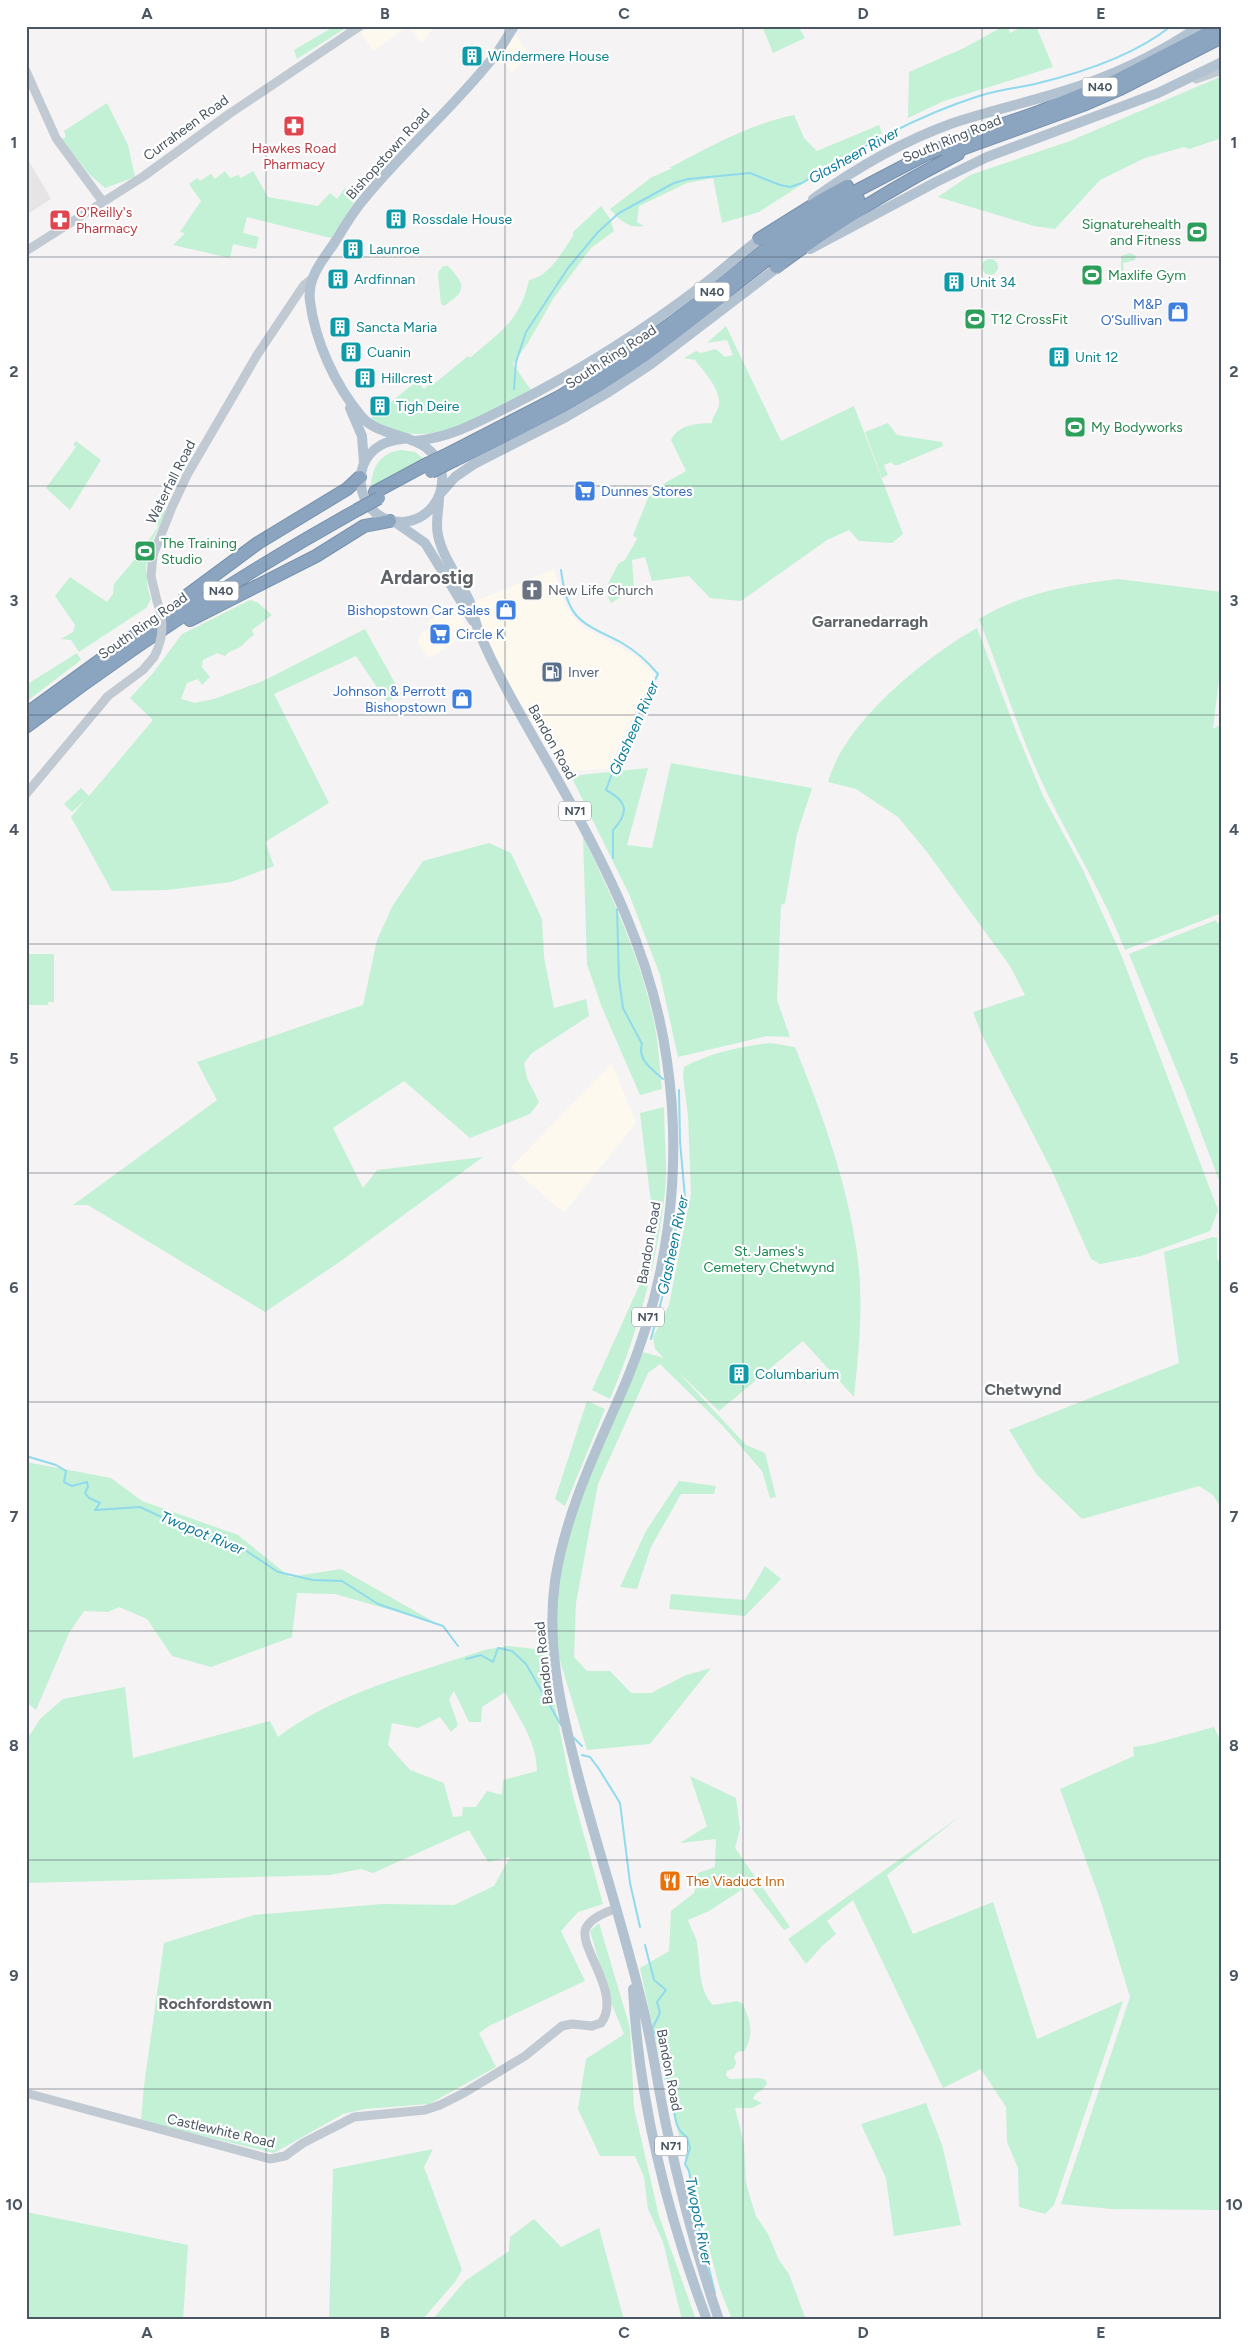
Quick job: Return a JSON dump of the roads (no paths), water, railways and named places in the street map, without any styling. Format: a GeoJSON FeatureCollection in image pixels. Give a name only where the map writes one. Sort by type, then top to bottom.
{"type":"FeatureCollection","features":[{"type":"Feature","properties":{"kind":"highway","name":"South Ring Road"},"geometry":{"type":"LineString","coordinates":[[452,457],[612,365],[676,320],[780,238],[825,209],[927,154],[974,134],[1036,113],[1117,80],[1221,26]]}},
{"type":"Feature","properties":{"kind":"highway","name":"South Ring Road"},"geometry":{"type":"LineString","coordinates":[[26,714],[128,640],[268,553],[429,468],[565,405],[612,377],[685,325],[778,252],[849,204],[913,170],[994,136],[1039,122],[1114,92],[1222,38]]}},
{"type":"Feature","properties":{"kind":"highway"},"geometry":{"type":"LineString","coordinates":[[759,239],[822,199],[872,174],[926,149],[974,134]]}},
{"type":"Feature","properties":{"kind":"highway"},"geometry":{"type":"LineString","coordinates":[[776,267],[812,240],[851,216],[932,168],[994,136]]}},
{"type":"Feature","properties":{"kind":"highway"},"geometry":{"type":"LineString","coordinates":[[128,640],[222,568],[297,518],[347,489],[360,477]]}},
{"type":"Feature","properties":{"kind":"highway","name":"South Ring Road"},"geometry":{"type":"LineString","coordinates":[[26,727],[143,642],[356,506]]}},
{"type":"Feature","properties":{"kind":"highway"},"geometry":{"type":"LineString","coordinates":[[90,681],[196,616],[316,556],[364,526],[392,521]]}},
{"type":"Feature","properties":{"kind":"main road","name":"Bishopstown Road"},"geometry":{"type":"LineString","coordinates":[[364,463],[362,436],[346,395],[322,346],[311,306],[309,288],[312,278],[362,200],[493,58],[514,26]]}},
{"type":"Feature","properties":{"kind":"main road"},"geometry":{"type":"LineString","coordinates":[[759,239],[830,187],[889,151],[960,121],[1089,83],[1146,58],[1200,26]]}},
{"type":"Feature","properties":{"kind":"main road"},"geometry":{"type":"LineString","coordinates":[[776,267],[987,157],[1158,93],[1222,62]]}},
{"type":"Feature","properties":{"kind":"main road","name":"N40"},"geometry":{"type":"LineString","coordinates":[[411,439],[440,438],[459,431],[538,392],[659,318],[759,239]]}},
{"type":"Feature","properties":{"kind":"main road","name":"N40"},"geometry":{"type":"LineString","coordinates":[[439,495],[459,474],[474,464],[591,403],[651,364],[776,267]]}},
{"type":"Feature","properties":{"kind":"main road","name":"Bishopstown Road"},"geometry":{"type":"LineString","coordinates":[[346,395],[360,416],[370,424],[411,439]]}},
{"type":"Feature","properties":{"kind":"main road","name":"N71"},"geometry":{"type":"LineString","coordinates":[[392,521],[376,514],[366,503],[361,492],[360,477],[364,463],[380,446],[391,441],[411,439],[432,454],[439,466],[442,480],[439,495]]}},
{"type":"Feature","properties":{"kind":"main road"},"geometry":{"type":"LineString","coordinates":[[392,521],[403,522],[420,518],[431,509],[439,495]]}},
{"type":"Feature","properties":{"kind":"main road","name":"Bandon Road"},"geometry":{"type":"LineString","coordinates":[[439,495],[438,536],[472,606],[476,626]]}},
{"type":"Feature","properties":{"kind":"main road","name":"Bandon Road"},"geometry":{"type":"LineString","coordinates":[[392,521],[425,543],[476,626],[513,700],[581,822],[621,902],[654,993],[663,1036],[672,1098],[673,1163],[670,1205],[658,1280],[639,1347],[574,1504],[561,1551],[553,1600],[554,1657],[564,1719],[644,2010],[684,2203],[719,2320]]}},
{"type":"Feature","properties":{"kind":"main road","name":"Bandon Road"},"geometry":{"type":"LineString","coordinates":[[632,1971],[634,2007],[645,2100],[657,2158],[677,2235],[707,2320]]}},
{"type":"Feature","properties":{"kind":"street","name":"Curraheen Road"},"geometry":{"type":"LineString","coordinates":[[26,251],[103,202],[360,26]]}},
{"type":"Feature","properties":{"kind":"street"},"geometry":{"type":"LineString","coordinates":[[1158,93],[1222,70]]}},
{"type":"Feature","properties":{"kind":"street"},"geometry":{"type":"LineString","coordinates":[[26,71],[57,140],[103,202]]}},
{"type":"Feature","properties":{"kind":"street","name":"Waterfall Road"},"geometry":{"type":"LineString","coordinates":[[26,794],[108,696],[143,670],[154,657],[162,633],[161,616],[151,583],[153,555],[172,507],[188,475],[257,355],[307,281],[312,278]]}},
{"type":"Feature","properties":{"kind":"street"},"geometry":{"type":"LineString","coordinates":[[293,302],[300,301],[311,306]]}},
{"type":"Feature","properties":{"kind":"street","name":"Castlewhite Road"},"geometry":{"type":"LineString","coordinates":[[26,2093],[270,2159],[285,2156],[302,2143],[354,2117],[425,2110],[440,2105],[464,2094],[525,2056],[562,2026],[572,2024],[592,2026],[601,2023],[608,2011],[606,2000],[596,1964],[585,1936],[586,1928],[592,1921],[615,1909]]}},
{"type":"Feature","properties":{"kind":"waterway","name":"Glasheen River"},"geometry":{"type":"LineString","coordinates":[[514,389],[516,362],[526,332],[568,268],[598,232],[619,213],[674,183],[688,179],[750,173],[790,187],[802,183],[866,146],[933,113],[986,94],[1035,84],[1088,69],[1124,55],[1171,26]]}},
{"type":"Feature","properties":{"kind":"waterway","name":"Glasheen River"},"geometry":{"type":"LineString","coordinates":[[561,570],[567,599],[576,615],[592,627],[632,650],[658,674],[616,763],[606,790],[618,798],[624,807],[622,818],[613,830],[613,858]]}},
{"type":"Feature","properties":{"kind":"waterway","name":"Glasheen River"},"geometry":{"type":"LineString","coordinates":[[617,909],[619,979],[623,1008],[642,1044],[641,1050],[646,1064],[663,1079]]}},
{"type":"Feature","properties":{"kind":"waterway","name":"Glasheen River"},"geometry":{"type":"LineString","coordinates":[[651,1339],[669,1272],[677,1219],[685,1198],[680,1141],[679,1090]]}},
{"type":"Feature","properties":{"kind":"waterway","name":"Twopot River"},"geometry":{"type":"LineString","coordinates":[[26,1456],[56,1465],[66,1471],[64,1482],[72,1486],[87,1482],[88,1487],[85,1493],[89,1498],[100,1503],[95,1510],[140,1507],[185,1528],[236,1544],[278,1572],[313,1580],[342,1581],[378,1604],[443,1626],[458,1646]]}},
{"type":"Feature","properties":{"kind":"waterway","name":"Twopot River"},"geometry":{"type":"LineString","coordinates":[[466,1659],[481,1655],[493,1662],[498,1648],[512,1651],[526,1664],[561,1725]]}},
{"type":"Feature","properties":{"kind":"waterway","name":"Twopot River"},"geometry":{"type":"LineString","coordinates":[[573,1737],[582,1746]]}},
{"type":"Feature","properties":{"kind":"waterway","name":"Twopot River"},"geometry":{"type":"LineString","coordinates":[[582,1755],[590,1757],[620,1803],[630,1883],[640,1927]]}},
{"type":"Feature","properties":{"kind":"waterway","name":"Twopot River"},"geometry":{"type":"LineString","coordinates":[[645,1945],[654,1980],[666,1990],[657,2002],[660,2013],[652,2029],[662,2044],[664,2057],[671,2070],[667,2077],[675,2119],[679,2129],[687,2137],[690,2148],[685,2164],[689,2171],[698,2224],[715,2293]]}},
{"type":"Feature","properties":{"kind":"place","name":"Windermere House"},"geometry":{"type":"Point","coordinates":[472,56]}},
{"type":"Feature","properties":{"kind":"place","name":"Hawkes Road Pharmacy"},"geometry":{"type":"Point","coordinates":[294,126]}},
{"type":"Feature","properties":{"kind":"place","name":"Rossdale House"},"geometry":{"type":"Point","coordinates":[396,219]}},
{"type":"Feature","properties":{"kind":"place","name":"O'Reilly's Pharmacy"},"geometry":{"type":"Point","coordinates":[60,220]}},
{"type":"Feature","properties":{"kind":"place","name":"Signaturehealth and Fitness"},"geometry":{"type":"Point","coordinates":[1197,232]}},
{"type":"Feature","properties":{"kind":"place","name":"Launroe"},"geometry":{"type":"Point","coordinates":[353,249]}},
{"type":"Feature","properties":{"kind":"place","name":"Maxlife Gym"},"geometry":{"type":"Point","coordinates":[1092,275]}},
{"type":"Feature","properties":{"kind":"place","name":"Ardfinnan"},"geometry":{"type":"Point","coordinates":[338,279]}},
{"type":"Feature","properties":{"kind":"place","name":"Unit 34"},"geometry":{"type":"Point","coordinates":[954,282]}},
{"type":"Feature","properties":{"kind":"place","name":"M&P O’Sullivan"},"geometry":{"type":"Point","coordinates":[1178,312]}},
{"type":"Feature","properties":{"kind":"place","name":"T12 CrossFit"},"geometry":{"type":"Point","coordinates":[975,319]}},
{"type":"Feature","properties":{"kind":"place","name":"Sancta Maria"},"geometry":{"type":"Point","coordinates":[340,327]}},
{"type":"Feature","properties":{"kind":"place","name":"Cuanin"},"geometry":{"type":"Point","coordinates":[351,352]}},
{"type":"Feature","properties":{"kind":"place","name":"Unit 12"},"geometry":{"type":"Point","coordinates":[1059,357]}},
{"type":"Feature","properties":{"kind":"place","name":"Hillcrest"},"geometry":{"type":"Point","coordinates":[365,378]}},
{"type":"Feature","properties":{"kind":"place","name":"Tigh Deire"},"geometry":{"type":"Point","coordinates":[380,406]}},
{"type":"Feature","properties":{"kind":"place","name":"My Bodyworks"},"geometry":{"type":"Point","coordinates":[1075,427]}},
{"type":"Feature","properties":{"kind":"place","name":"Dunnes Stores"},"geometry":{"type":"Point","coordinates":[585,491]}},
{"type":"Feature","properties":{"kind":"place","name":"The Training Studio"},"geometry":{"type":"Point","coordinates":[145,551]}},
{"type":"Feature","properties":{"kind":"place","name":"New Life Church"},"geometry":{"type":"Point","coordinates":[532,590]}},
{"type":"Feature","properties":{"kind":"place","name":"Bishopstown Car Sales"},"geometry":{"type":"Point","coordinates":[506,610]}},
{"type":"Feature","properties":{"kind":"place","name":"Circle K"},"geometry":{"type":"Point","coordinates":[440,634]}},
{"type":"Feature","properties":{"kind":"place","name":"Inver"},"geometry":{"type":"Point","coordinates":[552,672]}},
{"type":"Feature","properties":{"kind":"place","name":"Johnson & Perrott Bishopstown"},"geometry":{"type":"Point","coordinates":[462,699]}},
{"type":"Feature","properties":{"kind":"place","name":"Columbarium"},"geometry":{"type":"Point","coordinates":[739,1374]}},
{"type":"Feature","properties":{"kind":"place","name":"The Viaduct Inn"},"geometry":{"type":"Point","coordinates":[670,1881]}},
{"type":"Feature","properties":{"kind":"district","name":"Ardarostig"},"geometry":{"type":"Point","coordinates":[427,577]}},
{"type":"Feature","properties":{"kind":"district","name":"Garranedarragh"},"geometry":{"type":"Point","coordinates":[870,621]}},
{"type":"Feature","properties":{"kind":"district","name":"Chetwynd"},"geometry":{"type":"Point","coordinates":[1023,1389]}},
{"type":"Feature","properties":{"kind":"district","name":"Rochfordstown"},"geometry":{"type":"Point","coordinates":[215,2003]}},
{"type":"Feature","properties":{"kind":"park label","name":"St. James's Cemetery Chetwynd"},"geometry":{"type":"Point","coordinates":[769,1260]}}]}
